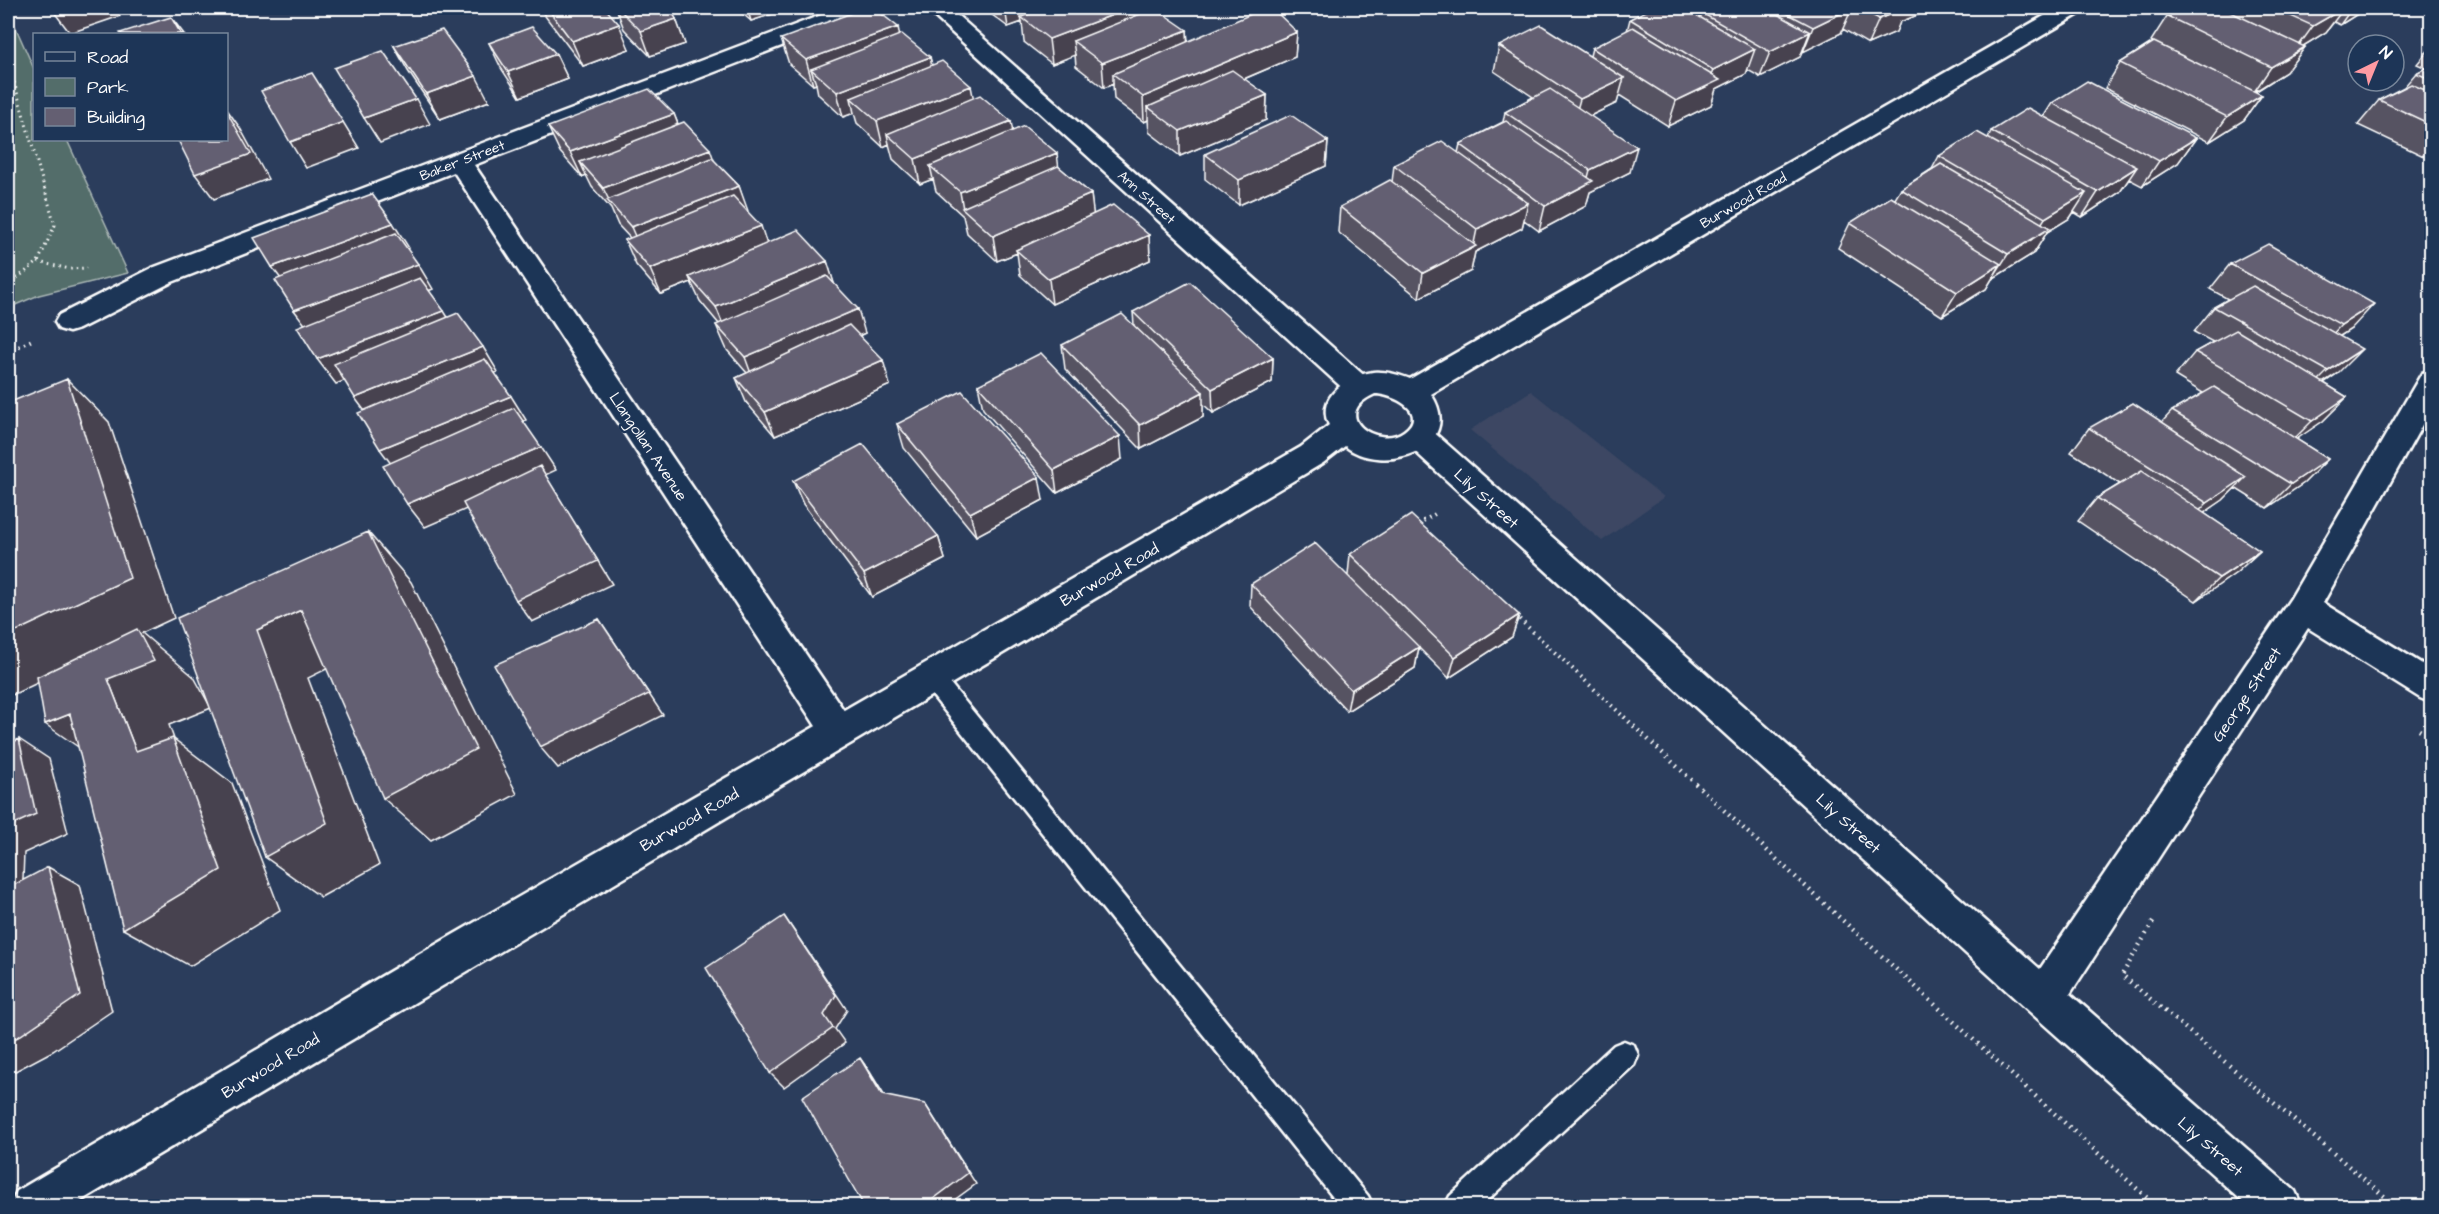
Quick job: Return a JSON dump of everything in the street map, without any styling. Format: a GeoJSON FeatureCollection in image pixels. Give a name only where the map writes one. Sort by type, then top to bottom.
{"type":"FeatureCollection","features":[{"type":"Feature","properties":{"kind":"street","name":"Baker Street"},"geometry":{"type":"LineString","coordinates":[[69,322],[162,275],[859,8]]}},
{"type":"Feature","properties":{"kind":"street","name":"Ann Street"},"geometry":{"type":"LineString","coordinates":[[936,8],[1358,387]]}},
{"type":"Feature","properties":{"kind":"street","name":"Burwood Road"},"geometry":{"type":"LineString","coordinates":[[1412,392],[2073,8]]}},
{"type":"Feature","properties":{"kind":"street","name":"Llangollan Avenue"},"geometry":{"type":"LineString","coordinates":[[459,161],[839,732]]}},
{"type":"Feature","properties":{"kind":"street","name":"George Street"},"geometry":{"type":"LineString","coordinates":[[2044,998],[2303,608],[2432,380]]}},
{"type":"Feature","properties":{"kind":"street"},"geometry":{"type":"LineString","coordinates":[[1371,383],[1385,383],[1412,392],[1426,409],[1428,419],[1425,429],[1419,437],[1408,444],[1395,448],[1381,448],[1354,439],[1344,430],[1339,418],[1340,405],[1346,394],[1358,387],[1371,383]]}},
{"type":"Feature","properties":{"kind":"street","name":"Burwood Road"},"geometry":{"type":"LineString","coordinates":[[32,1206],[423,974],[1312,455],[1344,430]]}},
{"type":"Feature","properties":{"kind":"street","name":"Lily Street"},"geometry":{"type":"LineString","coordinates":[[1419,437],[2044,998],[2280,1206]]}},
{"type":"Feature","properties":{"kind":"street"},"geometry":{"type":"LineString","coordinates":[[2303,608],[2432,688]]}},
{"type":"Feature","properties":{"kind":"lane"},"geometry":{"type":"LineString","coordinates":[[932,678],[1358,1206]]}},
{"type":"Feature","properties":{"kind":"lane"},"geometry":{"type":"LineString","coordinates":[[1460,1206],[1624,1055]]}},
{"type":"Feature","properties":{"kind":"path"},"geometry":{"type":"LineString","coordinates":[[8,61],[55,225],[38,262],[8,285]]}},
{"type":"Feature","properties":{"kind":"path"},"geometry":{"type":"LineString","coordinates":[[1426,531],[1418,523],[1435,514]]}},
{"type":"Feature","properties":{"kind":"path"},"geometry":{"type":"LineString","coordinates":[[1513,613],[1817,897],[2156,1206]]}},
{"type":"Feature","properties":{"kind":"path"},"geometry":{"type":"LineString","coordinates":[[2412,726],[2432,738]]}},
{"type":"Feature","properties":{"kind":"path"},"geometry":{"type":"LineString","coordinates":[[2158,914],[2122,975],[2396,1206]]}},
{"type":"Feature","properties":{"kind":"shaded area"},"geometry":{"type":"Polygon","coordinates":[[[1531,391],[1664,497],[1602,541],[1470,430],[1531,391]]]}},
{"type":"Feature","properties":{"kind":"green space"},"geometry":{"type":"Polygon","coordinates":[[[8,10],[33,67],[33,141],[67,141],[128,273],[39,295],[8,308],[8,10]]]}},
{"type":"Feature","properties":{"kind":"building"},"geometry":{"type":"Polygon","coordinates":[[[547,8],[605,8],[619,24],[572,41],[547,8]]]}},
{"type":"Feature","properties":{"kind":"building"},"geometry":{"type":"Polygon","coordinates":[[[618,8],[670,8],[676,19],[641,31],[618,8]]]}},
{"type":"Feature","properties":{"kind":"building"},"geometry":{"type":"Polygon","coordinates":[[[865,8],[874,8],[898,27],[806,60],[781,39],[865,8]]]}},
{"type":"Feature","properties":{"kind":"building"},"geometry":{"type":"Polygon","coordinates":[[[1046,8],[1131,8],[1049,39],[1021,17],[1046,8]]]}},
{"type":"Feature","properties":{"kind":"building"},"geometry":{"type":"Polygon","coordinates":[[[1155,8],[1187,30],[1102,63],[1073,41],[1155,8]]]}},
{"type":"Feature","properties":{"kind":"building"},"geometry":{"type":"Polygon","coordinates":[[[1265,8],[1272,8],[1297,32],[1143,97],[1113,74],[1265,8]]]}},
{"type":"Feature","properties":{"kind":"building"},"geometry":{"type":"Polygon","coordinates":[[[1652,8],[1684,8],[1755,49],[1713,70],[1630,19],[1652,8]]]}},
{"type":"Feature","properties":{"kind":"building"},"geometry":{"type":"Polygon","coordinates":[[[1693,8],[1766,8],[1810,32],[1770,52],[1693,8]]]}},
{"type":"Feature","properties":{"kind":"building"},"geometry":{"type":"Polygon","coordinates":[[[1777,8],[1852,8],[1813,27],[1777,8]]]}},
{"type":"Feature","properties":{"kind":"building"},"geometry":{"type":"Polygon","coordinates":[[[1859,8],[1906,8],[1879,19],[1859,8]]]}},
{"type":"Feature","properties":{"kind":"building"},"geometry":{"type":"Polygon","coordinates":[[[2181,8],[2222,8],[2305,47],[2271,67],[2167,16],[2181,8]]]}},
{"type":"Feature","properties":{"kind":"building"},"geometry":{"type":"Polygon","coordinates":[[[2273,8],[2344,8],[2313,26],[2273,8]]]}},
{"type":"Feature","properties":{"kind":"building"},"geometry":{"type":"Polygon","coordinates":[[[171,17],[180,33],[120,33],[171,17]]]}},
{"type":"Feature","properties":{"kind":"building"},"geometry":{"type":"Polygon","coordinates":[[[1541,25],[1624,78],[1580,99],[1499,46],[1541,25]]]}},
{"type":"Feature","properties":{"kind":"building"},"geometry":{"type":"Polygon","coordinates":[[[532,27],[556,54],[508,72],[489,43],[532,27]]]}},
{"type":"Feature","properties":{"kind":"building"},"geometry":{"type":"Polygon","coordinates":[[[1633,27],[1720,80],[1676,101],[1592,48],[1633,27]]]}},
{"type":"Feature","properties":{"kind":"building"},"geometry":{"type":"Polygon","coordinates":[[[442,30],[476,76],[426,94],[394,46],[442,30]]]}},
{"type":"Feature","properties":{"kind":"building"},"geometry":{"type":"Polygon","coordinates":[[[902,34],[930,57],[837,92],[811,69],[902,34]]]}},
{"type":"Feature","properties":{"kind":"building"},"geometry":{"type":"Polygon","coordinates":[[[2154,42],[2262,95],[2227,117],[2120,63],[2154,42]]]}},
{"type":"Feature","properties":{"kind":"building"},"geometry":{"type":"Polygon","coordinates":[[[383,51],[416,99],[364,118],[334,68],[383,51]]]}},
{"type":"Feature","properties":{"kind":"building"},"geometry":{"type":"Polygon","coordinates":[[[942,61],[971,86],[877,121],[851,98],[942,61]]]}},
{"type":"Feature","properties":{"kind":"building"},"geometry":{"type":"Polygon","coordinates":[[[2432,65],[2432,80],[2416,73],[2432,65]]]}},
{"type":"Feature","properties":{"kind":"building"},"geometry":{"type":"Polygon","coordinates":[[[1232,70],[1267,95],[1180,131],[1148,107],[1232,70]]]}},
{"type":"Feature","properties":{"kind":"building"},"geometry":{"type":"Polygon","coordinates":[[[312,73],[343,122],[290,142],[261,91],[312,73]]]}},
{"type":"Feature","properties":{"kind":"building"},"geometry":{"type":"Polygon","coordinates":[[[2087,81],[2196,138],[2159,161],[2052,103],[2087,81]]]}},
{"type":"Feature","properties":{"kind":"building"},"geometry":{"type":"Polygon","coordinates":[[[2411,84],[2432,93],[2432,125],[2379,100],[2393,93],[2406,93],[2406,86],[2411,84]]]}},
{"type":"Feature","properties":{"kind":"building"},"geometry":{"type":"Polygon","coordinates":[[[649,89],[674,114],[570,152],[548,127],[649,89]]]}},
{"type":"Feature","properties":{"kind":"building"},"geometry":{"type":"Polygon","coordinates":[[[1550,89],[1637,147],[1590,170],[1505,112],[1550,89]]]}},
{"type":"Feature","properties":{"kind":"building"},"geometry":{"type":"Polygon","coordinates":[[[980,95],[1011,121],[915,159],[887,134],[980,95]]]}},
{"type":"Feature","properties":{"kind":"building"},"geometry":{"type":"Polygon","coordinates":[[[2028,108],[2137,167],[2098,192],[1991,131],[2028,108]]]}},
{"type":"Feature","properties":{"kind":"building"},"geometry":{"type":"Polygon","coordinates":[[[228,114],[251,154],[195,174],[178,141],[228,141],[228,114]]]}},
{"type":"Feature","properties":{"kind":"building"},"geometry":{"type":"Polygon","coordinates":[[[1291,115],[1328,141],[1239,180],[1205,154],[1291,115]]]}},
{"type":"Feature","properties":{"kind":"building"},"geometry":{"type":"Polygon","coordinates":[[[1506,121],[1593,181],[1545,206],[1460,144],[1506,121]]]}},
{"type":"Feature","properties":{"kind":"building"},"geometry":{"type":"Polygon","coordinates":[[[684,122],[710,149],[603,188],[580,162],[684,122]]]}},
{"type":"Feature","properties":{"kind":"building"},"geometry":{"type":"Polygon","coordinates":[[[1024,126],[1057,153],[960,192],[930,166],[1024,126]]]}},
{"type":"Feature","properties":{"kind":"building"},"geometry":{"type":"Polygon","coordinates":[[[1977,132],[2086,193],[2045,218],[1939,156],[1977,132]]]}},
{"type":"Feature","properties":{"kind":"building"},"geometry":{"type":"Polygon","coordinates":[[[1442,141],[1528,203],[1477,229],[1394,165],[1442,141]]]}},
{"type":"Feature","properties":{"kind":"building"},"geometry":{"type":"Polygon","coordinates":[[[712,158],[739,186],[631,227],[607,200],[712,158]]]}},
{"type":"Feature","properties":{"kind":"building"},"geometry":{"type":"Polygon","coordinates":[[[1941,164],[2050,228],[2008,254],[1901,189],[1941,164]]]}},
{"type":"Feature","properties":{"kind":"building"},"geometry":{"type":"Polygon","coordinates":[[[1058,166],[1091,194],[993,236],[962,208],[1058,166]]]}},
{"type":"Feature","properties":{"kind":"building"},"geometry":{"type":"Polygon","coordinates":[[[1390,180],[1476,246],[1423,273],[1340,207],[1390,180]]]}},
{"type":"Feature","properties":{"kind":"building"},"geometry":{"type":"Polygon","coordinates":[[[372,194],[393,223],[272,267],[254,238],[372,194]]]}},
{"type":"Feature","properties":{"kind":"building"},"geometry":{"type":"Polygon","coordinates":[[[733,196],[761,226],[650,269],[625,240],[733,196]]]}},
{"type":"Feature","properties":{"kind":"building"},"geometry":{"type":"Polygon","coordinates":[[[1891,197],[2001,264],[1957,292],[1850,223],[1891,197]]]}},
{"type":"Feature","properties":{"kind":"building"},"geometry":{"type":"Polygon","coordinates":[[[1113,205],[1149,235],[1049,279],[1016,250],[1113,205]]]}},
{"type":"Feature","properties":{"kind":"building"},"geometry":{"type":"Polygon","coordinates":[[[798,230],[827,261],[716,307],[689,277],[798,230]]]}},
{"type":"Feature","properties":{"kind":"building"},"geometry":{"type":"Polygon","coordinates":[[[396,233],[418,264],[294,310],[275,280],[396,233]]]}},
{"type":"Feature","properties":{"kind":"building"},"geometry":{"type":"Polygon","coordinates":[[[2268,244],[2374,304],[2341,325],[2230,264],[2268,244]]]}},
{"type":"Feature","properties":{"kind":"building"},"geometry":{"type":"Polygon","coordinates":[[[827,276],[858,309],[745,357],[716,325],[827,276]]]}},
{"type":"Feature","properties":{"kind":"building"},"geometry":{"type":"Polygon","coordinates":[[[420,278],[444,311],[317,359],[297,327],[420,278]]]}},
{"type":"Feature","properties":{"kind":"building"},"geometry":{"type":"Polygon","coordinates":[[[1190,282],[1273,358],[1212,389],[1133,312],[1190,282]]]}},
{"type":"Feature","properties":{"kind":"building"},"geometry":{"type":"Polygon","coordinates":[[[2253,286],[2362,349],[2328,371],[2214,307],[2253,286]]]}},
{"type":"Feature","properties":{"kind":"building"},"geometry":{"type":"Polygon","coordinates":[[[458,313],[483,347],[355,398],[334,364],[458,313]]]}},
{"type":"Feature","properties":{"kind":"building"},"geometry":{"type":"Polygon","coordinates":[[[1122,314],[1203,392],[1140,425],[1062,345],[1122,314]]]}},
{"type":"Feature","properties":{"kind":"building"},"geometry":{"type":"Polygon","coordinates":[[[849,325],[883,360],[765,412],[736,378],[849,325]]]}},
{"type":"Feature","properties":{"kind":"building"},"geometry":{"type":"Polygon","coordinates":[[[2236,330],[2347,397],[2312,421],[2195,352],[2236,330]]]}},
{"type":"Feature","properties":{"kind":"building"},"geometry":{"type":"Polygon","coordinates":[[[1041,353],[1120,436],[1054,470],[978,385],[1041,353]]]}},
{"type":"Feature","properties":{"kind":"building"},"geometry":{"type":"Polygon","coordinates":[[[485,359],[511,396],[380,449],[358,413],[485,359]]]}},
{"type":"Feature","properties":{"kind":"building"},"geometry":{"type":"Polygon","coordinates":[[[67,379],[130,578],[8,635],[8,403],[67,379]]]}},
{"type":"Feature","properties":{"kind":"building"},"geometry":{"type":"Polygon","coordinates":[[[2214,387],[2328,459],[2291,484],[2172,411],[2214,387]]]}},
{"type":"Feature","properties":{"kind":"building"},"geometry":{"type":"Polygon","coordinates":[[[962,391],[1039,477],[970,513],[897,424],[962,391]]]}},
{"type":"Feature","properties":{"kind":"building"},"geometry":{"type":"Polygon","coordinates":[[[2133,403],[2246,477],[2207,503],[2089,428],[2133,403]]]}},
{"type":"Feature","properties":{"kind":"building"},"geometry":{"type":"Polygon","coordinates":[[[514,408],[541,447],[407,504],[383,466],[514,408]]]}},
{"type":"Feature","properties":{"kind":"building"},"geometry":{"type":"Polygon","coordinates":[[[863,444],[938,536],[864,574],[793,481],[863,444]]]}},
{"type":"Feature","properties":{"kind":"building"},"geometry":{"type":"Polygon","coordinates":[[[540,466],[598,561],[516,600],[463,503],[540,466]]]}},
{"type":"Feature","properties":{"kind":"building"},"geometry":{"type":"Polygon","coordinates":[[[2142,471],[2260,551],[2219,578],[2097,498],[2142,471]]]}},
{"type":"Feature","properties":{"kind":"building"},"geometry":{"type":"Polygon","coordinates":[[[1411,515],[1519,615],[1455,657],[1350,554],[1411,515]]]}},
{"type":"Feature","properties":{"kind":"building"},"geometry":{"type":"Polygon","coordinates":[[[368,532],[476,749],[383,798],[301,610],[257,630],[327,823],[265,857],[177,618],[368,532]]]}},
{"type":"Feature","properties":{"kind":"building"},"geometry":{"type":"Polygon","coordinates":[[[1315,543],[1419,647],[1351,690],[1251,584],[1315,543]]]}},
{"type":"Feature","properties":{"kind":"building"},"geometry":{"type":"Polygon","coordinates":[[[599,619],[649,694],[540,747],[494,665],[599,619]]]}},
{"type":"Feature","properties":{"kind":"building"},"geometry":{"type":"Polygon","coordinates":[[[137,629],[154,661],[108,679],[136,751],[173,738],[221,870],[123,929],[70,714],[45,724],[37,677],[137,629]]]}},
{"type":"Feature","properties":{"kind":"building"},"geometry":{"type":"Polygon","coordinates":[[[19,739],[36,814],[8,827],[8,745],[19,739]]]}},
{"type":"Feature","properties":{"kind":"building"},"geometry":{"type":"Polygon","coordinates":[[[48,867],[80,995],[8,1042],[8,888],[48,867]]]}},
{"type":"Feature","properties":{"kind":"building"},"geometry":{"type":"Polygon","coordinates":[[[784,916],[836,995],[824,1015],[833,1028],[770,1073],[706,968],[784,916]]]}},
{"type":"Feature","properties":{"kind":"building"},"geometry":{"type":"Polygon","coordinates":[[[860,1058],[882,1095],[925,1104],[968,1173],[924,1206],[864,1206],[802,1097],[860,1058]]]}}]}
